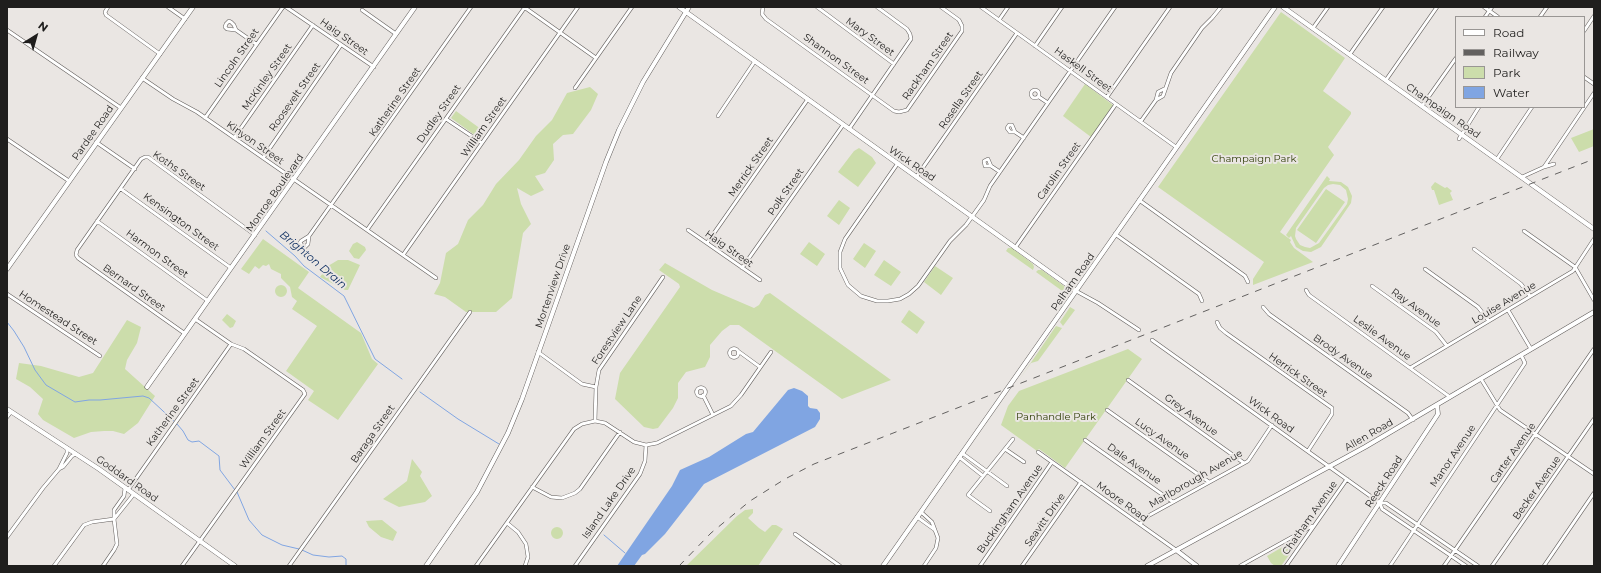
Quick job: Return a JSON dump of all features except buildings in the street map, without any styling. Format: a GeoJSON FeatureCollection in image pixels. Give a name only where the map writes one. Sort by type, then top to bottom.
{"type":"FeatureCollection","features":[{"type":"Feature","properties":{"kind":"street"},"geometry":{"type":"LineString","coordinates":[[108,7],[105,12],[106,15],[160,54]]}},
{"type":"Feature","properties":{"kind":"street"},"geometry":{"type":"LineString","coordinates":[[168,7],[185,19]]}},
{"type":"Feature","properties":{"kind":"street","name":"Pardee Road"},"geometry":{"type":"LineString","coordinates":[[8,267],[193,7]]}},
{"type":"Feature","properties":{"kind":"street","name":"Lincoln Street"},"geometry":{"type":"LineString","coordinates":[[205,118],[283,7]]}},
{"type":"Feature","properties":{"kind":"street","name":"Haig Street"},"geometry":{"type":"LineString","coordinates":[[286,7],[374,67]]}},
{"type":"Feature","properties":{"kind":"street","name":"Monroe Boulevard"},"geometry":{"type":"LineString","coordinates":[[147,387],[184,333],[295,180],[415,7]]}},
{"type":"Feature","properties":{"kind":"street","name":"Katherine Street"},"geometry":{"type":"LineString","coordinates":[[309,236],[471,7]]}},
{"type":"Feature","properties":{"kind":"street"},"geometry":{"type":"LineString","coordinates":[[524,7],[596,58]]}},
{"type":"Feature","properties":{"kind":"street","name":"Dudley Street"},"geometry":{"type":"LineString","coordinates":[[367,230],[524,7]]}},
{"type":"Feature","properties":{"kind":"street","name":"William Street"},"geometry":{"type":"LineString","coordinates":[[403,256],[578,7]]}},
{"type":"Feature","properties":{"kind":"street"},"geometry":{"type":"LineString","coordinates":[[575,88],[632,7]]}},
{"type":"Feature","properties":{"kind":"street","name":"Wick Road"},"geometry":{"type":"LineString","coordinates":[[679,7],[1076,291],[1096,301],[1139,330]]}},
{"type":"Feature","properties":{"kind":"street","name":"Mortenview Drive"},"geometry":{"type":"LineString","coordinates":[[426,566],[469,504],[495,460],[512,425],[604,166],[619,130],[643,82],[689,7]]}},
{"type":"Feature","properties":{"kind":"street","name":"Shannon Street"},"geometry":{"type":"LineString","coordinates":[[763,7],[762,14],[766,19],[894,111],[903,112]]}},
{"type":"Feature","properties":{"kind":"street","name":"Mary Street"},"geometry":{"type":"LineString","coordinates":[[817,7],[894,64]]}},
{"type":"Feature","properties":{"kind":"street"},"geometry":{"type":"LineString","coordinates":[[849,129],[910,42],[911,35],[907,29],[876,7]]}},
{"type":"Feature","properties":{"kind":"street","name":"Rackham Street"},"geometry":{"type":"LineString","coordinates":[[903,112],[910,106],[961,32],[962,26],[959,20],[941,7]]}},
{"type":"Feature","properties":{"kind":"street","name":"Haskell Street"},"geometry":{"type":"LineString","coordinates":[[980,7],[1176,147]]}},
{"type":"Feature","properties":{"kind":"street"},"geometry":{"type":"LineString","coordinates":[[999,20],[1008,7]]}},
{"type":"Feature","properties":{"kind":"street"},"geometry":{"type":"LineString","coordinates":[[1035,46],[1062,7]]}},
{"type":"Feature","properties":{"kind":"street"},"geometry":{"type":"LineString","coordinates":[[898,163],[845,239],[841,249],[839,264],[841,274],[848,285],[859,294],[871,300],[884,302],[900,299],[909,294],[918,286],[950,241],[963,229],[1000,172],[1115,7]]}},
{"type":"Feature","properties":{"kind":"street"},"geometry":{"type":"LineString","coordinates":[[1106,97],[1170,7]]}},
{"type":"Feature","properties":{"kind":"street"},"geometry":{"type":"LineString","coordinates":[[1156,100],[1163,96],[1164,89],[1171,73],[1202,28],[1221,7]]}},
{"type":"Feature","properties":{"kind":"street","name":"Pelham Road"},"geometry":{"type":"LineString","coordinates":[[883,566],[1275,7]]}},
{"type":"Feature","properties":{"kind":"street","name":"Champaign Road"},"geometry":{"type":"LineString","coordinates":[[1283,7],[1422,106],[1460,136],[1497,159],[1594,228]]}},
{"type":"Feature","properties":{"kind":"street"},"geometry":{"type":"LineString","coordinates":[[1313,28],[1328,7]]}},
{"type":"Feature","properties":{"kind":"street"},"geometry":{"type":"LineString","coordinates":[[1350,54],[1383,7]]}},
{"type":"Feature","properties":{"kind":"street"},"geometry":{"type":"LineString","coordinates":[[1386,80],[1437,7]]}},
{"type":"Feature","properties":{"kind":"street"},"geometry":{"type":"LineString","coordinates":[[1484,7],[1497,16]]}},
{"type":"Feature","properties":{"kind":"street"},"geometry":{"type":"LineString","coordinates":[[1486,16],[1492,7]]}},
{"type":"Feature","properties":{"kind":"street"},"geometry":{"type":"LineString","coordinates":[[1541,16],[1547,7]]}},
{"type":"Feature","properties":{"kind":"street"},"geometry":{"type":"LineString","coordinates":[[362,10],[396,34]]}},
{"type":"Feature","properties":{"kind":"street"},"geometry":{"type":"LineString","coordinates":[[1585,30],[1594,16]]}},
{"type":"Feature","properties":{"kind":"street","name":"McKinley Street"},"geometry":{"type":"LineString","coordinates":[[234,138],[313,25]]}},
{"type":"Feature","properties":{"kind":"street"},"geometry":{"type":"LineString","coordinates":[[7,30],[121,108]]}},
{"type":"Feature","properties":{"kind":"street"},"geometry":{"type":"LineString","coordinates":[[236,30],[256,44]]}},
{"type":"Feature","properties":{"kind":"street","name":"Rosella Street"},"geometry":{"type":"LineString","coordinates":[[917,176],[1017,33]]}},
{"type":"Feature","properties":{"kind":"street","name":"Roosevelt Street"},"geometry":{"type":"LineString","coordinates":[[263,158],[341,45]]}},
{"type":"Feature","properties":{"kind":"street"},"geometry":{"type":"LineString","coordinates":[[1422,106],[1455,59]]}},
{"type":"Feature","properties":{"kind":"street"},"geometry":{"type":"LineString","coordinates":[[718,116],[755,61]]}},
{"type":"Feature","properties":{"kind":"street","name":"Kinyon Street"},"geometry":{"type":"LineString","coordinates":[[142,78],[205,118],[436,278]]}},
{"type":"Feature","properties":{"kind":"street"},"geometry":{"type":"LineString","coordinates":[[1585,78],[1594,84]]}},
{"type":"Feature","properties":{"kind":"street"},"geometry":{"type":"LineString","coordinates":[[1141,122],[1156,100],[1158,92],[1164,89]]}},
{"type":"Feature","properties":{"kind":"street"},"geometry":{"type":"LineString","coordinates":[[1585,107],[1594,94]]}},
{"type":"Feature","properties":{"kind":"street"},"geometry":{"type":"LineString","coordinates":[[1039,97],[1048,103]]}},
{"type":"Feature","properties":{"kind":"street","name":"Merrick Street"},"geometry":{"type":"LineString","coordinates":[[707,243],[808,99]]}},
{"type":"Feature","properties":{"kind":"street","name":"Carolin Street"},"geometry":{"type":"LineString","coordinates":[[1015,248],[1116,104]]}},
{"type":"Feature","properties":{"kind":"street"},"geometry":{"type":"LineString","coordinates":[[1460,136],[1478,108]]}},
{"type":"Feature","properties":{"kind":"street"},"geometry":{"type":"LineString","coordinates":[[1497,159],[1531,108]]}},
{"type":"Feature","properties":{"kind":"street"},"geometry":{"type":"LineString","coordinates":[[1544,167],[1584,108]]}},
{"type":"Feature","properties":{"kind":"street"},"geometry":{"type":"LineString","coordinates":[[446,118],[482,143]]}},
{"type":"Feature","properties":{"kind":"street","name":"Polk Street"},"geometry":{"type":"LineString","coordinates":[[742,268],[843,125]]}},
{"type":"Feature","properties":{"kind":"street"},"geometry":{"type":"LineString","coordinates":[[1016,132],[1024,138]]}},
{"type":"Feature","properties":{"kind":"street"},"geometry":{"type":"LineString","coordinates":[[7,139],[69,181]]}},
{"type":"Feature","properties":{"kind":"street"},"geometry":{"type":"LineString","coordinates":[[96,142],[135,169],[98,221]]}},
{"type":"Feature","properties":{"kind":"street","name":"Koths Street"},"geometry":{"type":"LineString","coordinates":[[135,169],[142,158],[148,157],[255,235]]}},
{"type":"Feature","properties":{"kind":"street"},"geometry":{"type":"LineString","coordinates":[[1522,177],[1554,164]]}},
{"type":"Feature","properties":{"kind":"street"},"geometry":{"type":"LineString","coordinates":[[991,166],[1000,172]]}},
{"type":"Feature","properties":{"kind":"street","name":"Kensington Street"},"geometry":{"type":"LineString","coordinates":[[121,189],[231,268]]}},
{"type":"Feature","properties":{"kind":"street"},"geometry":{"type":"LineString","coordinates":[[1139,200],[1245,276],[1248,282]]}},
{"type":"Feature","properties":{"kind":"street","name":"Bernard Street"},"geometry":{"type":"LineString","coordinates":[[98,221],[76,254],[78,258],[184,333]]}},
{"type":"Feature","properties":{"kind":"street","name":"Harmon Street"},"geometry":{"type":"LineString","coordinates":[[98,221],[208,300]]}},
{"type":"Feature","properties":{"kind":"street","name":"Haig Street"},"geometry":{"type":"LineString","coordinates":[[688,230],[760,280]]}},
{"type":"Feature","properties":{"kind":"street"},"geometry":{"type":"LineString","coordinates":[[1524,231],[1575,267],[1594,300]]}},
{"type":"Feature","properties":{"kind":"street"},"geometry":{"type":"LineString","coordinates":[[1115,234],[1200,294],[1202,301]]}},
{"type":"Feature","properties":{"kind":"street","name":"Louise Avenue"},"geometry":{"type":"LineString","coordinates":[[1410,368],[1573,271],[1594,239]]}},
{"type":"Feature","properties":{"kind":"street"},"geometry":{"type":"LineString","coordinates":[[1474,250],[1521,284],[1530,296]]}},
{"type":"Feature","properties":{"kind":"street"},"geometry":{"type":"LineString","coordinates":[[1425,269],[1478,307],[1489,321]]}},
{"type":"Feature","properties":{"kind":"street","name":"Forestview Lane"},"geometry":{"type":"LineString","coordinates":[[595,421],[597,377],[602,364],[663,277]]}},
{"type":"Feature","properties":{"kind":"street","name":"Ray Avenue"},"geometry":{"type":"LineString","coordinates":[[1372,286],[1436,332],[1447,346]]}},
{"type":"Feature","properties":{"kind":"street","name":"Leslie Avenue"},"geometry":{"type":"LineString","coordinates":[[1306,290],[1309,295],[1450,397]]}},
{"type":"Feature","properties":{"kind":"street","name":"Homestead Street"},"geometry":{"type":"LineString","coordinates":[[7,294],[100,356]]}},
{"type":"Feature","properties":{"kind":"street","name":"Brody Avenue"},"geometry":{"type":"LineString","coordinates":[[1263,307],[1268,314],[1408,413],[1412,420]]}},
{"type":"Feature","properties":{"kind":"street"},"geometry":{"type":"LineString","coordinates":[[1508,310],[1531,349]]}},
{"type":"Feature","properties":{"kind":"street","name":"Baraga Street"},"geometry":{"type":"LineString","coordinates":[[289,566],[470,312]]}},
{"type":"Feature","properties":{"kind":"street","name":"Allen Road"},"geometry":{"type":"LineString","coordinates":[[1147,566],[1412,420],[1594,312]]}},
{"type":"Feature","properties":{"kind":"street"},"geometry":{"type":"LineString","coordinates":[[195,319],[231,344]]}},
{"type":"Feature","properties":{"kind":"street","name":"Herrick Street"},"geometry":{"type":"LineString","coordinates":[[1217,322],[1220,328],[1226,333],[1332,408],[1332,414],[1308,451]]}},
{"type":"Feature","properties":{"kind":"street","name":"Wick Road"},"geometry":{"type":"LineString","coordinates":[[1152,340],[1380,503],[1382,509],[1466,566]]}},
{"type":"Feature","properties":{"kind":"street","name":"Katherine Street"},"geometry":{"type":"LineString","coordinates":[[114,519],[114,510],[124,496],[126,489],[231,344]]}},
{"type":"Feature","properties":{"kind":"street","name":"William Street"},"geometry":{"type":"LineString","coordinates":[[182,566],[304,394],[303,390],[244,349],[231,344]]}},
{"type":"Feature","properties":{"kind":"street","name":"Carter Avenue"},"geometry":{"type":"LineString","coordinates":[[1444,566],[1594,349]]}},
{"type":"Feature","properties":{"kind":"street"},"geometry":{"type":"LineString","coordinates":[[738,351],[760,367]]}},
{"type":"Feature","properties":{"kind":"street"},"geometry":{"type":"LineString","coordinates":[[538,352],[582,384],[596,388]]}},
{"type":"Feature","properties":{"kind":"street"},"geometry":{"type":"LineString","coordinates":[[476,566],[573,430],[582,424],[595,421],[605,423],[634,442],[646,445],[657,444],[730,406],[736,401],[771,352]]}},
{"type":"Feature","properties":{"kind":"street","name":"Manor Avenue"},"geometry":{"type":"LineString","coordinates":[[1390,566],[1525,363],[1521,355]]}},
{"type":"Feature","properties":{"kind":"street"},"geometry":{"type":"LineString","coordinates":[[1481,379],[1500,410],[1594,474]]}},
{"type":"Feature","properties":{"kind":"street","name":"Grey Avenue"},"geometry":{"type":"LineString","coordinates":[[1128,380],[1244,463]]}},
{"type":"Feature","properties":{"kind":"street"},"geometry":{"type":"LineString","coordinates":[[703,396],[713,415]]}},
{"type":"Feature","properties":{"kind":"street","name":"Reeck Road"},"geometry":{"type":"LineString","coordinates":[[1338,566],[1438,414],[1437,405]]}},
{"type":"Feature","properties":{"kind":"street","name":"Goddard Road"},"geometry":{"type":"LineString","coordinates":[[7,409],[76,454],[235,566]]}},
{"type":"Feature","properties":{"kind":"street","name":"Lucy Avenue"},"geometry":{"type":"LineString","coordinates":[[1106,410],[1208,482]]}},
{"type":"Feature","properties":{"kind":"street"},"geometry":{"type":"LineString","coordinates":[[7,417],[11,412]]}},
{"type":"Feature","properties":{"kind":"street","name":"Becker Avenue"},"geometry":{"type":"LineString","coordinates":[[1492,566],[1594,419]]}},
{"type":"Feature","properties":{"kind":"street","name":"Marlborough Avenue"},"geometry":{"type":"LineString","coordinates":[[1140,524],[1144,518],[1244,463],[1250,458],[1272,425]]}},
{"type":"Feature","properties":{"kind":"street"},"geometry":{"type":"LineString","coordinates":[[532,487],[551,497],[562,498],[575,493],[580,489],[620,432]]}},
{"type":"Feature","properties":{"kind":"street"},"geometry":{"type":"LineString","coordinates":[[990,511],[968,495],[1014,439]]}},
{"type":"Feature","properties":{"kind":"street","name":"Dale Avenue"},"geometry":{"type":"LineString","coordinates":[[1085,440],[1173,502]]}},
{"type":"Feature","properties":{"kind":"street","name":"Island Lake Drive"},"geometry":{"type":"LineString","coordinates":[[575,566],[640,474],[645,461],[646,445]]}},
{"type":"Feature","properties":{"kind":"street"},"geometry":{"type":"LineString","coordinates":[[7,537],[59,469],[67,453],[67,448]]}},
{"type":"Feature","properties":{"kind":"street"},"geometry":{"type":"LineString","coordinates":[[1005,449],[1024,462]]}},
{"type":"Feature","properties":{"kind":"street","name":"Moore Road"},"geometry":{"type":"LineString","coordinates":[[1038,452],[1197,566]]}},
{"type":"Feature","properties":{"kind":"street"},"geometry":{"type":"LineString","coordinates":[[59,469],[76,454]]}},
{"type":"Feature","properties":{"kind":"street"},"geometry":{"type":"LineString","coordinates":[[961,455],[1007,486]]}},
{"type":"Feature","properties":{"kind":"street"},"geometry":{"type":"LineString","coordinates":[[961,455],[984,476]]}},
{"type":"Feature","properties":{"kind":"street","name":"Buckingham Avenue"},"geometry":{"type":"LineString","coordinates":[[980,566],[1052,462]]}},
{"type":"Feature","properties":{"kind":"street","name":"Chatham Avenue"},"geometry":{"type":"LineString","coordinates":[[1286,566],[1347,479]]}},
{"type":"Feature","properties":{"kind":"street","name":"Seavitt Drive"},"geometry":{"type":"LineString","coordinates":[[1022,566],[1081,482]]}},
{"type":"Feature","properties":{"kind":"street"},"geometry":{"type":"LineString","coordinates":[[1544,566],[1594,493]]}},
{"type":"Feature","properties":{"kind":"street"},"geometry":{"type":"LineString","coordinates":[[54,566],[84,525],[90,522],[114,519],[134,494]]}},
{"type":"Feature","properties":{"kind":"street","name":"Wick Road"},"geometry":{"type":"LineString","coordinates":[[1380,503],[1386,503],[1478,566]]}},
{"type":"Feature","properties":{"kind":"street"},"geometry":{"type":"LineString","coordinates":[[921,512],[934,526],[938,538],[937,545],[924,566]]}},
{"type":"Feature","properties":{"kind":"street"},"geometry":{"type":"LineString","coordinates":[[917,517],[935,530]]}},
{"type":"Feature","properties":{"kind":"street"},"geometry":{"type":"LineString","coordinates":[[103,566],[117,544],[114,519]]}},
{"type":"Feature","properties":{"kind":"street"},"geometry":{"type":"LineString","coordinates":[[507,523],[518,532],[526,544],[528,557],[525,566]]}},
{"type":"Feature","properties":{"kind":"street"},"geometry":{"type":"LineString","coordinates":[[1240,566],[1314,526]]}},
{"type":"Feature","properties":{"kind":"street"},"geometry":{"type":"LineString","coordinates":[[795,534],[840,566]]}},
{"type":"Feature","properties":{"kind":"green space","name":"Champaign Park"},"geometry":{"type":"Polygon","coordinates":[[[1281,12],[1345,58],[1323,91],[1351,112],[1351,114],[1328,147],[1334,155],[1280,232],[1291,240],[1290,242],[1294,248],[1313,262],[1253,285],[1253,279],[1264,262],[1158,187],[1281,12]]]}},
{"type":"Feature","properties":{"kind":"green space"},"geometry":{"type":"Polygon","coordinates":[[[1085,84],[1113,105],[1091,137],[1063,116],[1085,84]]]}},
{"type":"Feature","properties":{"kind":"green space"},"geometry":{"type":"Polygon","coordinates":[[[590,87],[598,94],[591,110],[573,134],[563,135],[553,144],[554,160],[545,173],[535,176],[544,190],[531,196],[517,188],[521,204],[531,224],[523,233],[512,298],[496,312],[466,312],[445,297],[434,294],[440,283],[446,253],[458,244],[468,220],[483,205],[496,184],[519,160],[536,136],[552,120],[567,93],[590,87]]]}},
{"type":"Feature","properties":{"kind":"green space"},"geometry":{"type":"Polygon","coordinates":[[[456,111],[485,132],[480,139],[451,118],[456,111]]]}},
{"type":"Feature","properties":{"kind":"green space"},"geometry":{"type":"Polygon","coordinates":[[[1594,129],[1594,146],[1579,152],[1571,138],[1594,129]]]}},
{"type":"Feature","properties":{"kind":"green space"},"geometry":{"type":"Polygon","coordinates":[[[859,148],[872,157],[876,163],[858,187],[838,172],[854,151],[859,148]]]}},
{"type":"Feature","properties":{"kind":"green space"},"geometry":{"type":"Polygon","coordinates":[[[1327,176],[1330,179],[1329,181],[1341,182],[1348,187],[1352,196],[1351,203],[1321,247],[1311,252],[1303,251],[1296,247],[1291,236],[1289,238],[1286,235],[1327,176]],[[1333,184],[1324,188],[1296,228],[1295,236],[1300,245],[1310,248],[1319,243],[1347,204],[1348,199],[1346,190],[1340,185],[1333,184]]]}},
{"type":"Feature","properties":{"kind":"green space"},"geometry":{"type":"Polygon","coordinates":[[[1435,182],[1452,191],[1450,193],[1453,200],[1439,205],[1434,190],[1432,190],[1431,187],[1435,182]]]}},
{"type":"Feature","properties":{"kind":"green space"},"geometry":{"type":"Polygon","coordinates":[[[1326,189],[1345,202],[1316,243],[1297,230],[1326,189]]]}},
{"type":"Feature","properties":{"kind":"green space"},"geometry":{"type":"Polygon","coordinates":[[[839,200],[850,208],[839,225],[827,216],[839,200]]]}},
{"type":"Feature","properties":{"kind":"green space"},"geometry":{"type":"Polygon","coordinates":[[[263,239],[309,272],[298,288],[361,333],[372,359],[378,364],[338,420],[308,400],[314,391],[286,371],[317,326],[292,309],[297,301],[292,297],[290,287],[281,278],[281,274],[271,269],[269,264],[266,266],[263,265],[259,269],[255,266],[249,274],[241,269],[263,239]]]}},
{"type":"Feature","properties":{"kind":"green space"},"geometry":{"type":"Polygon","coordinates":[[[357,242],[365,247],[366,250],[359,259],[354,258],[349,251],[353,244],[357,242]]]}},
{"type":"Feature","properties":{"kind":"green space"},"geometry":{"type":"Polygon","coordinates":[[[809,242],[825,254],[817,266],[800,254],[809,242]]]}},
{"type":"Feature","properties":{"kind":"green space"},"geometry":{"type":"Polygon","coordinates":[[[864,243],[876,251],[865,268],[853,259],[864,243]]]}},
{"type":"Feature","properties":{"kind":"green space"},"geometry":{"type":"Polygon","coordinates":[[[1008,248],[1012,248],[1033,264],[1033,270],[1006,251],[1008,248]]]}},
{"type":"Feature","properties":{"kind":"green space"},"geometry":{"type":"Polygon","coordinates":[[[338,260],[348,260],[360,265],[348,290],[345,290],[320,277],[328,266],[338,260]]]}},
{"type":"Feature","properties":{"kind":"green space"},"geometry":{"type":"Polygon","coordinates":[[[884,260],[901,272],[891,286],[874,275],[884,260]]]}},
{"type":"Feature","properties":{"kind":"green space"},"geometry":{"type":"Polygon","coordinates":[[[665,263],[712,290],[754,308],[759,305],[765,295],[770,293],[891,380],[842,399],[739,325],[730,325],[722,331],[710,345],[710,357],[705,367],[686,372],[678,383],[678,398],[673,408],[658,428],[653,429],[644,427],[615,399],[620,373],[680,287],[679,284],[659,270],[665,263]]]}},
{"type":"Feature","properties":{"kind":"green space"},"geometry":{"type":"Polygon","coordinates":[[[935,266],[953,278],[941,295],[924,282],[935,266]]]}},
{"type":"Feature","properties":{"kind":"green space"},"geometry":{"type":"Polygon","coordinates":[[[1038,270],[1042,270],[1068,289],[1065,293],[1036,272],[1038,270]]]}},
{"type":"Feature","properties":{"kind":"green space"},"geometry":{"type":"Polygon","coordinates":[[[283,285],[286,286],[286,296],[279,297],[276,296],[275,289],[276,286],[283,285]]]}},
{"type":"Feature","properties":{"kind":"green space"},"geometry":{"type":"Polygon","coordinates":[[[1070,307],[1075,310],[1063,326],[1060,322],[1070,307]]]}},
{"type":"Feature","properties":{"kind":"green space"},"geometry":{"type":"Polygon","coordinates":[[[909,310],[925,322],[917,334],[901,322],[909,310]]]}},
{"type":"Feature","properties":{"kind":"green space"},"geometry":{"type":"Polygon","coordinates":[[[227,314],[236,321],[233,327],[230,328],[222,320],[227,314]]]}},
{"type":"Feature","properties":{"kind":"green space"},"geometry":{"type":"Polygon","coordinates":[[[127,320],[141,327],[137,343],[127,360],[125,369],[155,396],[138,423],[124,434],[113,431],[91,432],[74,438],[43,420],[38,414],[43,399],[30,387],[16,379],[19,363],[41,366],[79,377],[93,373],[127,320]]]}},
{"type":"Feature","properties":{"kind":"green space"},"geometry":{"type":"Polygon","coordinates":[[[1056,326],[1062,328],[1038,361],[1031,363],[1019,380],[1056,326]]]}},
{"type":"Feature","properties":{"kind":"green space","name":"Panhandle Park"},"geometry":{"type":"Polygon","coordinates":[[[1128,349],[1142,359],[1065,468],[1039,449],[1037,451],[1001,425],[1008,406],[1019,391],[1128,349]]]}},
{"type":"Feature","properties":{"kind":"green space"},"geometry":{"type":"Polygon","coordinates":[[[412,459],[422,472],[420,476],[432,496],[425,502],[399,507],[383,499],[407,481],[412,459]]]}},
{"type":"Feature","properties":{"kind":"green space"},"geometry":{"type":"Polygon","coordinates":[[[753,509],[753,513],[748,518],[765,532],[772,525],[776,525],[783,529],[758,566],[686,566],[737,516],[745,510],[753,509]]]}},
{"type":"Feature","properties":{"kind":"green space"},"geometry":{"type":"Polygon","coordinates":[[[382,520],[397,532],[393,541],[381,537],[369,527],[366,521],[382,520]]]}},
{"type":"Feature","properties":{"kind":"green space"},"geometry":{"type":"Polygon","coordinates":[[[555,527],[559,527],[563,533],[559,539],[555,539],[551,535],[551,531],[555,527]]]}},
{"type":"Feature","properties":{"kind":"green space"},"geometry":{"type":"Polygon","coordinates":[[[1298,538],[1300,540],[1281,566],[1275,566],[1271,563],[1267,556],[1298,538]]]}},
{"type":"Feature","properties":{"kind":"water"},"geometry":{"type":"Polygon","coordinates":[[[794,388],[802,391],[808,396],[808,406],[810,408],[817,409],[820,413],[820,419],[815,427],[704,484],[665,534],[645,554],[642,555],[634,566],[617,566],[672,486],[680,470],[709,457],[746,434],[753,432],[788,390],[794,388]]]}},
{"type":"Feature","properties":{"kind":"waterway","name":"Brighton Drain"},"geometry":{"type":"LineString","coordinates":[[266,231],[295,256],[304,266],[344,296],[375,359],[402,379]]}},
{"type":"Feature","properties":{"kind":"waterway"},"geometry":{"type":"LineString","coordinates":[[7,322],[24,347],[35,370],[46,385],[75,402],[143,396],[149,398],[177,424],[188,440],[192,442],[199,441],[219,456],[220,470],[235,490]]}},
{"type":"Feature","properties":{"kind":"waterway","name":"Brighton Drain"},"geometry":{"type":"LineString","coordinates":[[420,392],[458,419],[499,444]]}},
{"type":"Feature","properties":{"kind":"waterway"},"geometry":{"type":"LineString","coordinates":[[237,492],[249,520],[262,535],[282,545],[299,549]]}},
{"type":"Feature","properties":{"kind":"waterway","name":"Brighton Drain"},"geometry":{"type":"LineString","coordinates":[[604,535],[625,553]]}},
{"type":"Feature","properties":{"kind":"waterway"},"geometry":{"type":"LineString","coordinates":[[302,550],[313,555],[329,557],[342,556],[346,559],[346,566]]}},
{"type":"Feature","properties":{"kind":"railway"},"geometry":{"type":"LineString","coordinates":[[679,566],[711,533],[750,501],[785,479],[814,464],[1594,159]]}}]}
